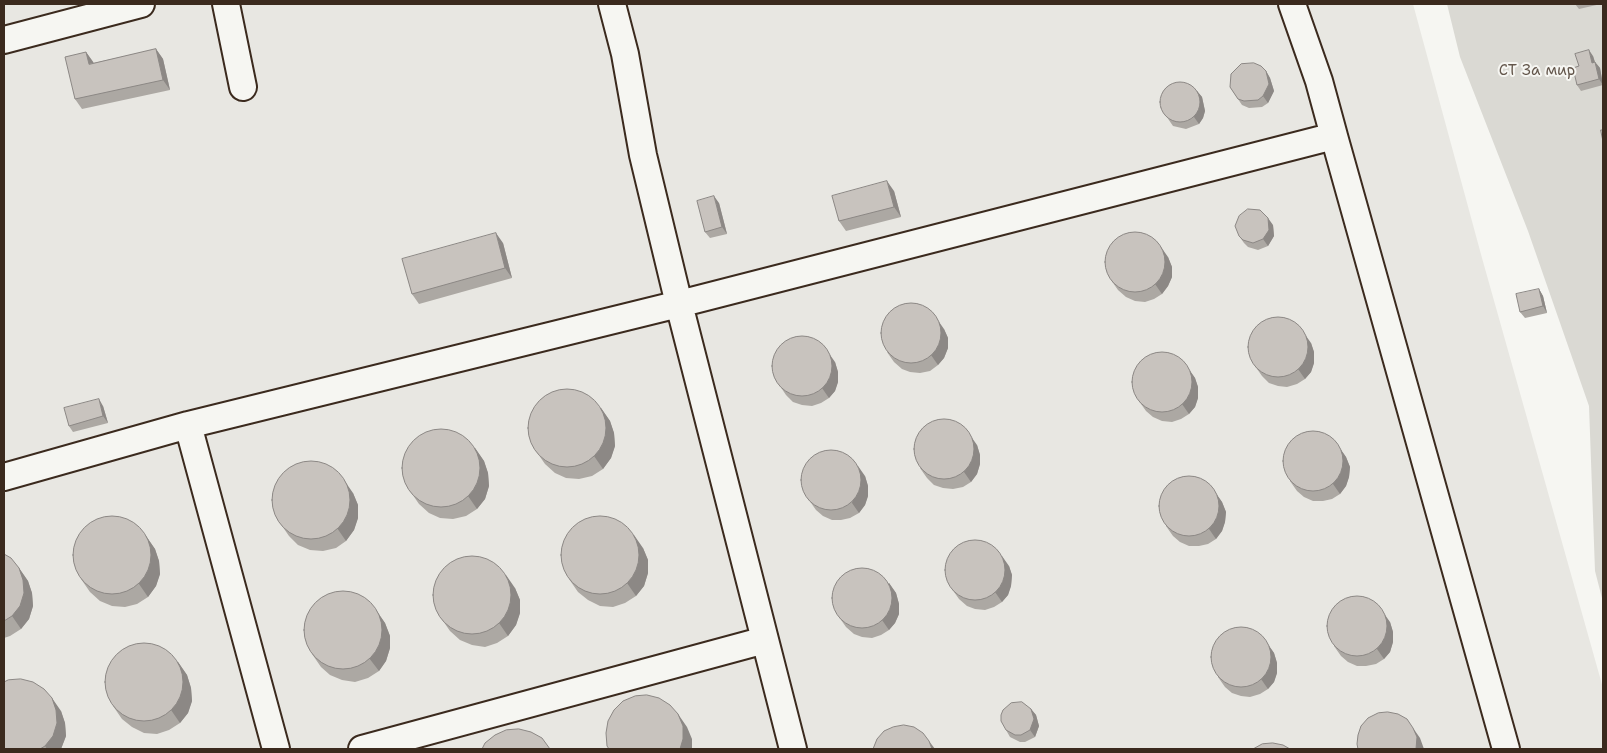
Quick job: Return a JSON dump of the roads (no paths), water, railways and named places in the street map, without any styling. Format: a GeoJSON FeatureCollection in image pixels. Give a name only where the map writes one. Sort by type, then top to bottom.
{"type":"FeatureCollection","features":[{"type":"Feature","properties":{"kind":"street"},"geometry":{"type":"LineString","coordinates":[[4,40],[141,4]]}},
{"type":"Feature","properties":{"kind":"street"},"geometry":{"type":"LineString","coordinates":[[226,4],[243,87]]}},
{"type":"Feature","properties":{"kind":"street"},"geometry":{"type":"LineString","coordinates":[[612,4],[625,54],[643,155],[679,304],[793,749]]}},
{"type":"Feature","properties":{"kind":"street"},"geometry":{"type":"LineString","coordinates":[[1292,4],[1334,136],[1506,749]]}},
{"type":"Feature","properties":{"kind":"street"},"geometry":{"type":"LineString","coordinates":[[4,476],[188,426],[679,304],[1334,136]]}},
{"type":"Feature","properties":{"kind":"street"},"geometry":{"type":"LineString","coordinates":[[188,426],[276,749]]}},
{"type":"Feature","properties":{"kind":"street"},"geometry":{"type":"LineString","coordinates":[[362,749],[765,640]]}},
{"type":"Feature","properties":{"kind":"park label","name":"СТ За мир"},"geometry":{"type":"Point","coordinates":[1537,71]}}]}
